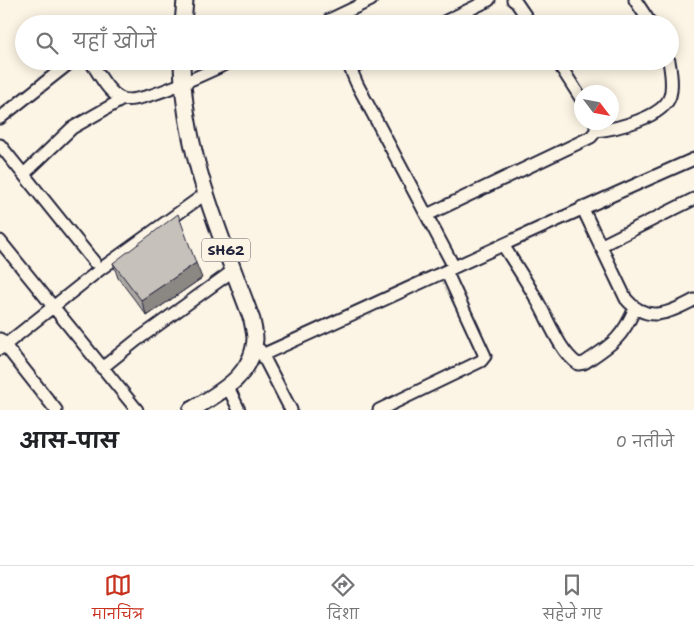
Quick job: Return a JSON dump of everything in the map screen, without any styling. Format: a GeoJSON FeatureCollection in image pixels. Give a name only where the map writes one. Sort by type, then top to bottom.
{"type":"FeatureCollection","features":[{"type":"Feature","properties":{"kind":"main road"},"geometry":{"type":"LineString","coordinates":[[184,15],[185,0]]}},
{"type":"Feature","properties":{"kind":"main road","name":"SH62"},"geometry":{"type":"LineString","coordinates":[[182,70],[182,84],[188,123],[205,194],[252,320],[255,339],[249,363],[228,387],[191,410]]}},
{"type":"Feature","properties":{"kind":"street"},"geometry":{"type":"LineString","coordinates":[[340,15],[371,0]]}},
{"type":"Feature","properties":{"kind":"street"},"geometry":{"type":"LineString","coordinates":[[458,15],[489,0]]}},
{"type":"Feature","properties":{"kind":"street"},"geometry":{"type":"LineString","coordinates":[[513,0],[525,15]]}},
{"type":"Feature","properties":{"kind":"street"},"geometry":{"type":"LineString","coordinates":[[635,0],[645,15]]}},
{"type":"Feature","properties":{"kind":"street"},"geometry":{"type":"LineString","coordinates":[[0,118],[61,70]]}},
{"type":"Feature","properties":{"kind":"street"},"geometry":{"type":"LineString","coordinates":[[96,70],[113,94],[122,99],[132,100],[182,84],[212,70]]}},
{"type":"Feature","properties":{"kind":"street"},"geometry":{"type":"LineString","coordinates":[[351,70],[427,215],[485,356],[481,361],[379,410]]}},
{"type":"Feature","properties":{"kind":"street"},"geometry":{"type":"LineString","coordinates":[[563,70],[574,88]]}},
{"type":"Feature","properties":{"kind":"street"},"geometry":{"type":"LineString","coordinates":[[619,127],[658,112],[664,107],[670,96],[671,70]]}},
{"type":"Feature","properties":{"kind":"street"},"geometry":{"type":"LineString","coordinates":[[24,174],[72,128],[122,99]]}},
{"type":"Feature","properties":{"kind":"street"},"geometry":{"type":"LineString","coordinates":[[427,215],[568,149],[591,137],[594,130]]}},
{"type":"Feature","properties":{"kind":"street"},"geometry":{"type":"LineString","coordinates":[[0,145],[94,262]]}},
{"type":"Feature","properties":{"kind":"street"},"geometry":{"type":"LineString","coordinates":[[262,355],[582,207],[694,159]]}},
{"type":"Feature","properties":{"kind":"street"},"geometry":{"type":"LineString","coordinates":[[56,410],[2,344],[102,268],[205,194]]}},
{"type":"Feature","properties":{"kind":"street"},"geometry":{"type":"LineString","coordinates":[[600,246],[694,199]]}},
{"type":"Feature","properties":{"kind":"street"},"geometry":{"type":"LineString","coordinates":[[582,207],[626,299],[635,308],[656,315],[694,300]]}},
{"type":"Feature","properties":{"kind":"street"},"geometry":{"type":"LineString","coordinates":[[0,241],[137,410]]}},
{"type":"Feature","properties":{"kind":"street"},"geometry":{"type":"LineString","coordinates":[[503,245],[537,300],[558,339],[578,364],[584,363],[612,345],[624,331],[635,308]]}},
{"type":"Feature","properties":{"kind":"street"},"geometry":{"type":"LineString","coordinates":[[102,368],[137,340],[234,270]]}},
{"type":"Feature","properties":{"kind":"street"},"geometry":{"type":"LineString","coordinates":[[255,339],[291,410]]}},
{"type":"Feature","properties":{"kind":"street"},"geometry":{"type":"LineString","coordinates":[[228,387],[239,410]]}},
{"type":"Feature","properties":{"kind":"building"},"geometry":{"type":"Polygon","coordinates":[[[178,214],[196,263],[141,300],[113,263],[178,214]]]}}]}
